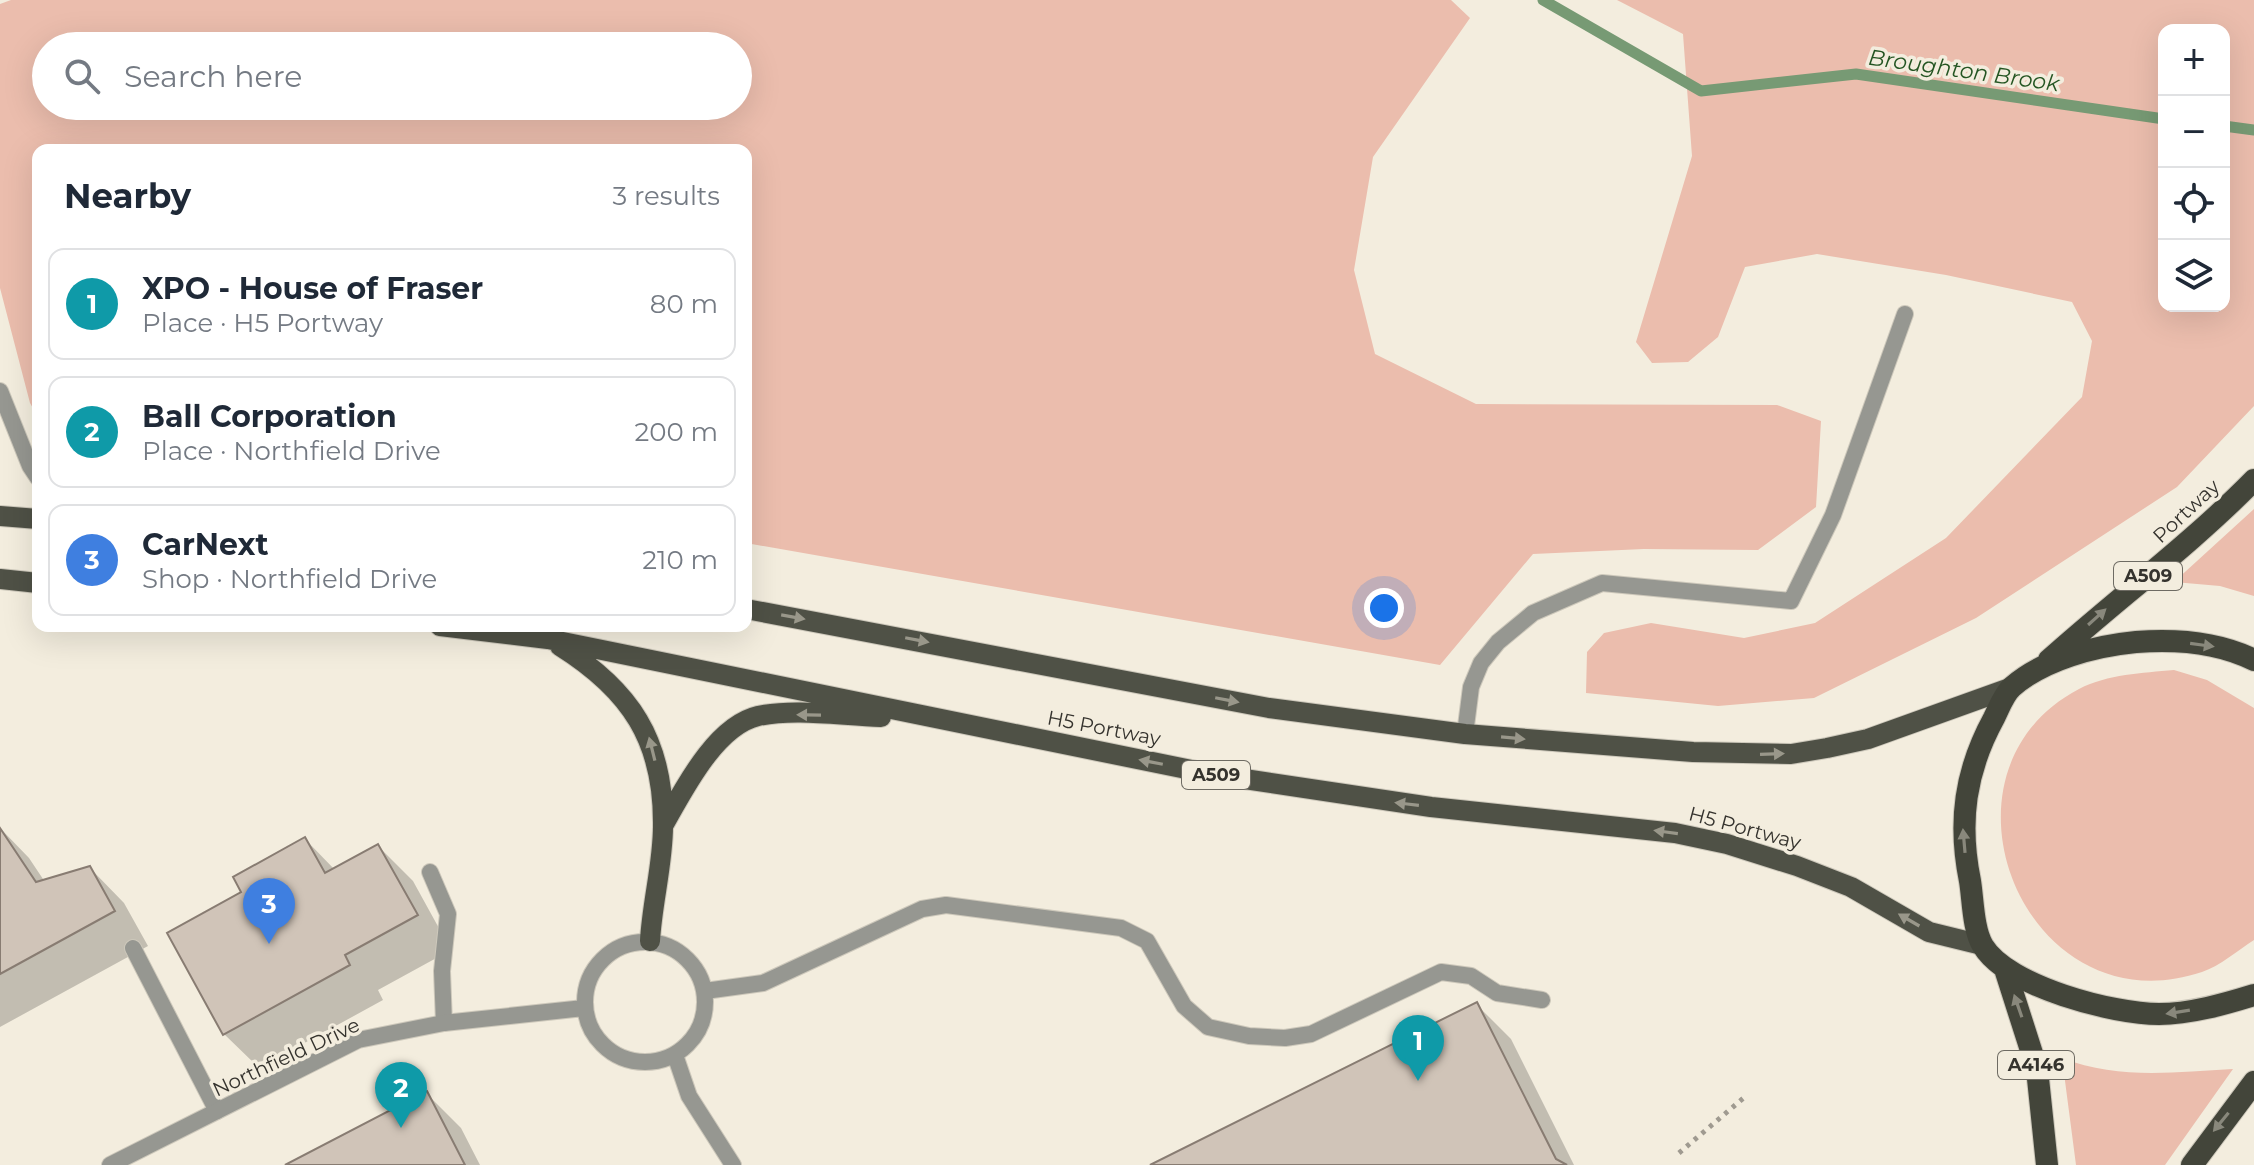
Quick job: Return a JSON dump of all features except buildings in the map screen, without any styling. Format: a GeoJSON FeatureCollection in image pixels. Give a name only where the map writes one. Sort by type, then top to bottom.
{"type":"FeatureCollection","features":[{"type":"Feature","properties":{"kind":"highway","name":"Portway"},"geometry":{"type":"LineString","coordinates":[[2039,669],[2120,596],[2199,534],[2254,480]]}},
{"type":"Feature","properties":{"kind":"highway","name":"A509"},"geometry":{"type":"LineString","coordinates":[[1982,945],[1962,842],[1963,809],[1980,743],[2010,688],[2039,669],[2103,645],[2147,642],[2209,645],[2254,660]]}},
{"type":"Feature","properties":{"kind":"highway"},"geometry":{"type":"LineString","coordinates":[[1982,945],[2005,969],[2057,991],[2120,1011],[2162,1014],[2254,995]]}},
{"type":"Feature","properties":{"kind":"highway","name":"A4146"},"geometry":{"type":"LineString","coordinates":[[2005,969],[2037,1069],[2047,1165]]}},
{"type":"Feature","properties":{"kind":"highway"},"geometry":{"type":"LineString","coordinates":[[2192,1165],[2254,1082]]}},
{"type":"Feature","properties":{"kind":"main road"},"geometry":{"type":"LineString","coordinates":[[0,516],[32,519]]}},
{"type":"Feature","properties":{"kind":"main road"},"geometry":{"type":"LineString","coordinates":[[0,579],[32,582]]}},
{"type":"Feature","properties":{"kind":"main road","name":"A509"},"geometry":{"type":"LineString","coordinates":[[752,610],[1269,708],[1465,734],[1693,752],[1791,754],[1868,739],[2010,688]]}},
{"type":"Feature","properties":{"kind":"main road","name":"H5 Portway"},"geometry":{"type":"LineString","coordinates":[[490,632],[548,639],[943,720],[1328,794],[1675,833],[1727,844],[1851,887],[1929,932],[1982,945]]}},
{"type":"Feature","properties":{"kind":"main road","name":"A509"},"geometry":{"type":"LineString","coordinates":[[548,639],[596,669],[635,713],[650,740],[663,826]]}},
{"type":"Feature","properties":{"kind":"main road","name":"A509"},"geometry":{"type":"LineString","coordinates":[[663,826],[692,775],[721,739],[755,717],[801,714],[943,720]]}},
{"type":"Feature","properties":{"kind":"main road"},"geometry":{"type":"LineString","coordinates":[[650,941],[663,826]]}},
{"type":"Feature","properties":{"kind":"street"},"geometry":{"type":"LineString","coordinates":[[1465,734],[1471,687],[1481,663],[1498,642],[1533,613],[1602,583],[1791,601],[1833,515],[1905,314]]}},
{"type":"Feature","properties":{"kind":"street"},"geometry":{"type":"LineString","coordinates":[[0,391],[32,469]]}},
{"type":"Feature","properties":{"kind":"street"},"geometry":{"type":"LineString","coordinates":[[430,872],[448,914],[442,971],[444,1023]]}},
{"type":"Feature","properties":{"kind":"street"},"geometry":{"type":"LineString","coordinates":[[705,991],[763,983],[922,909],[946,905],[1121,928],[1147,941],[1184,1006],[1208,1027],[1249,1036],[1285,1038],[1311,1034],[1441,972],[1471,976],[1497,993],[1542,1000]]}},
{"type":"Feature","properties":{"kind":"street"},"geometry":{"type":"LineString","coordinates":[[650,941],[669,946],[686,957],[698,973],[705,991],[699,1028],[675,1055],[646,1061],[617,1056],[601,1044],[589,1028],[584,1008],[591,974],[601,959],[624,945],[650,941]]}},
{"type":"Feature","properties":{"kind":"street"},"geometry":{"type":"LineString","coordinates":[[133,948],[217,1111]]}},
{"type":"Feature","properties":{"kind":"street","name":"Northfield Drive"},"geometry":{"type":"LineString","coordinates":[[110,1165],[358,1040],[444,1023],[584,1008]]}},
{"type":"Feature","properties":{"kind":"street"},"geometry":{"type":"LineString","coordinates":[[675,1055],[689,1096],[733,1165]]}},
{"type":"Feature","properties":{"kind":"path"},"geometry":{"type":"LineString","coordinates":[[1679,1153],[1747,1095]]}},
{"type":"Feature","properties":{"kind":"shaded area"},"geometry":{"type":"Polygon","coordinates":[[[11,0],[1451,0],[1470,18],[1373,157],[1354,270],[1375,354],[1476,404],[1777,405],[1821,421],[1816,507],[1758,550],[1644,549],[1533,554],[1440,665],[752,544],[752,144],[32,144],[32,406],[0,288],[0,4],[11,0]]]}},
{"type":"Feature","properties":{"kind":"shaded area"},"geometry":{"type":"Polygon","coordinates":[[[1617,0],[2254,0],[2254,406],[2177,487],[1976,618],[1814,698],[1718,706],[1586,693],[1587,652],[1604,633],[1651,623],[1744,638],[1815,623],[1946,538],[2082,397],[2092,341],[2072,302],[1946,275],[1817,254],[1745,267],[1718,337],[1688,362],[1652,363],[1636,342],[1692,156],[1683,34],[1617,0]]]}},
{"type":"Feature","properties":{"kind":"shaded area"},"geometry":{"type":"Polygon","coordinates":[[[2254,509],[2254,596],[2220,586],[2174,582],[2254,509]]]}},
{"type":"Feature","properties":{"kind":"shaded area"},"geometry":{"type":"Polygon","coordinates":[[[2174,670],[2207,680],[2254,708],[2254,940],[2202,972],[2139,980],[2086,964],[2043,930],[2014,884],[2001,831],[2006,777],[2031,727],[2079,689],[2113,677],[2174,670]]]}},
{"type":"Feature","properties":{"kind":"shaded area"},"geometry":{"type":"Polygon","coordinates":[[[2062,1058],[2125,1072],[2233,1069],[2165,1165],[2076,1165],[2062,1058]]]}},
{"type":"Feature","properties":{"kind":"waterway","name":"Broughton Brook"},"geometry":{"type":"LineString","coordinates":[[1543,0],[1701,91],[1856,74],[2158,118]]}},
{"type":"Feature","properties":{"kind":"waterway","name":"Broughton Brook"},"geometry":{"type":"LineString","coordinates":[[2230,127],[2254,130]]}},
{"type":"Feature","properties":{"kind":"place","name":"CarNext"},"geometry":{"type":"Point","coordinates":[269,944]}},
{"type":"Feature","properties":{"kind":"place","name":"XPO - House of Fraser"},"geometry":{"type":"Point","coordinates":[1418,1081]}},
{"type":"Feature","properties":{"kind":"place","name":"Ball Corporation"},"geometry":{"type":"Point","coordinates":[401,1128]}}]}
